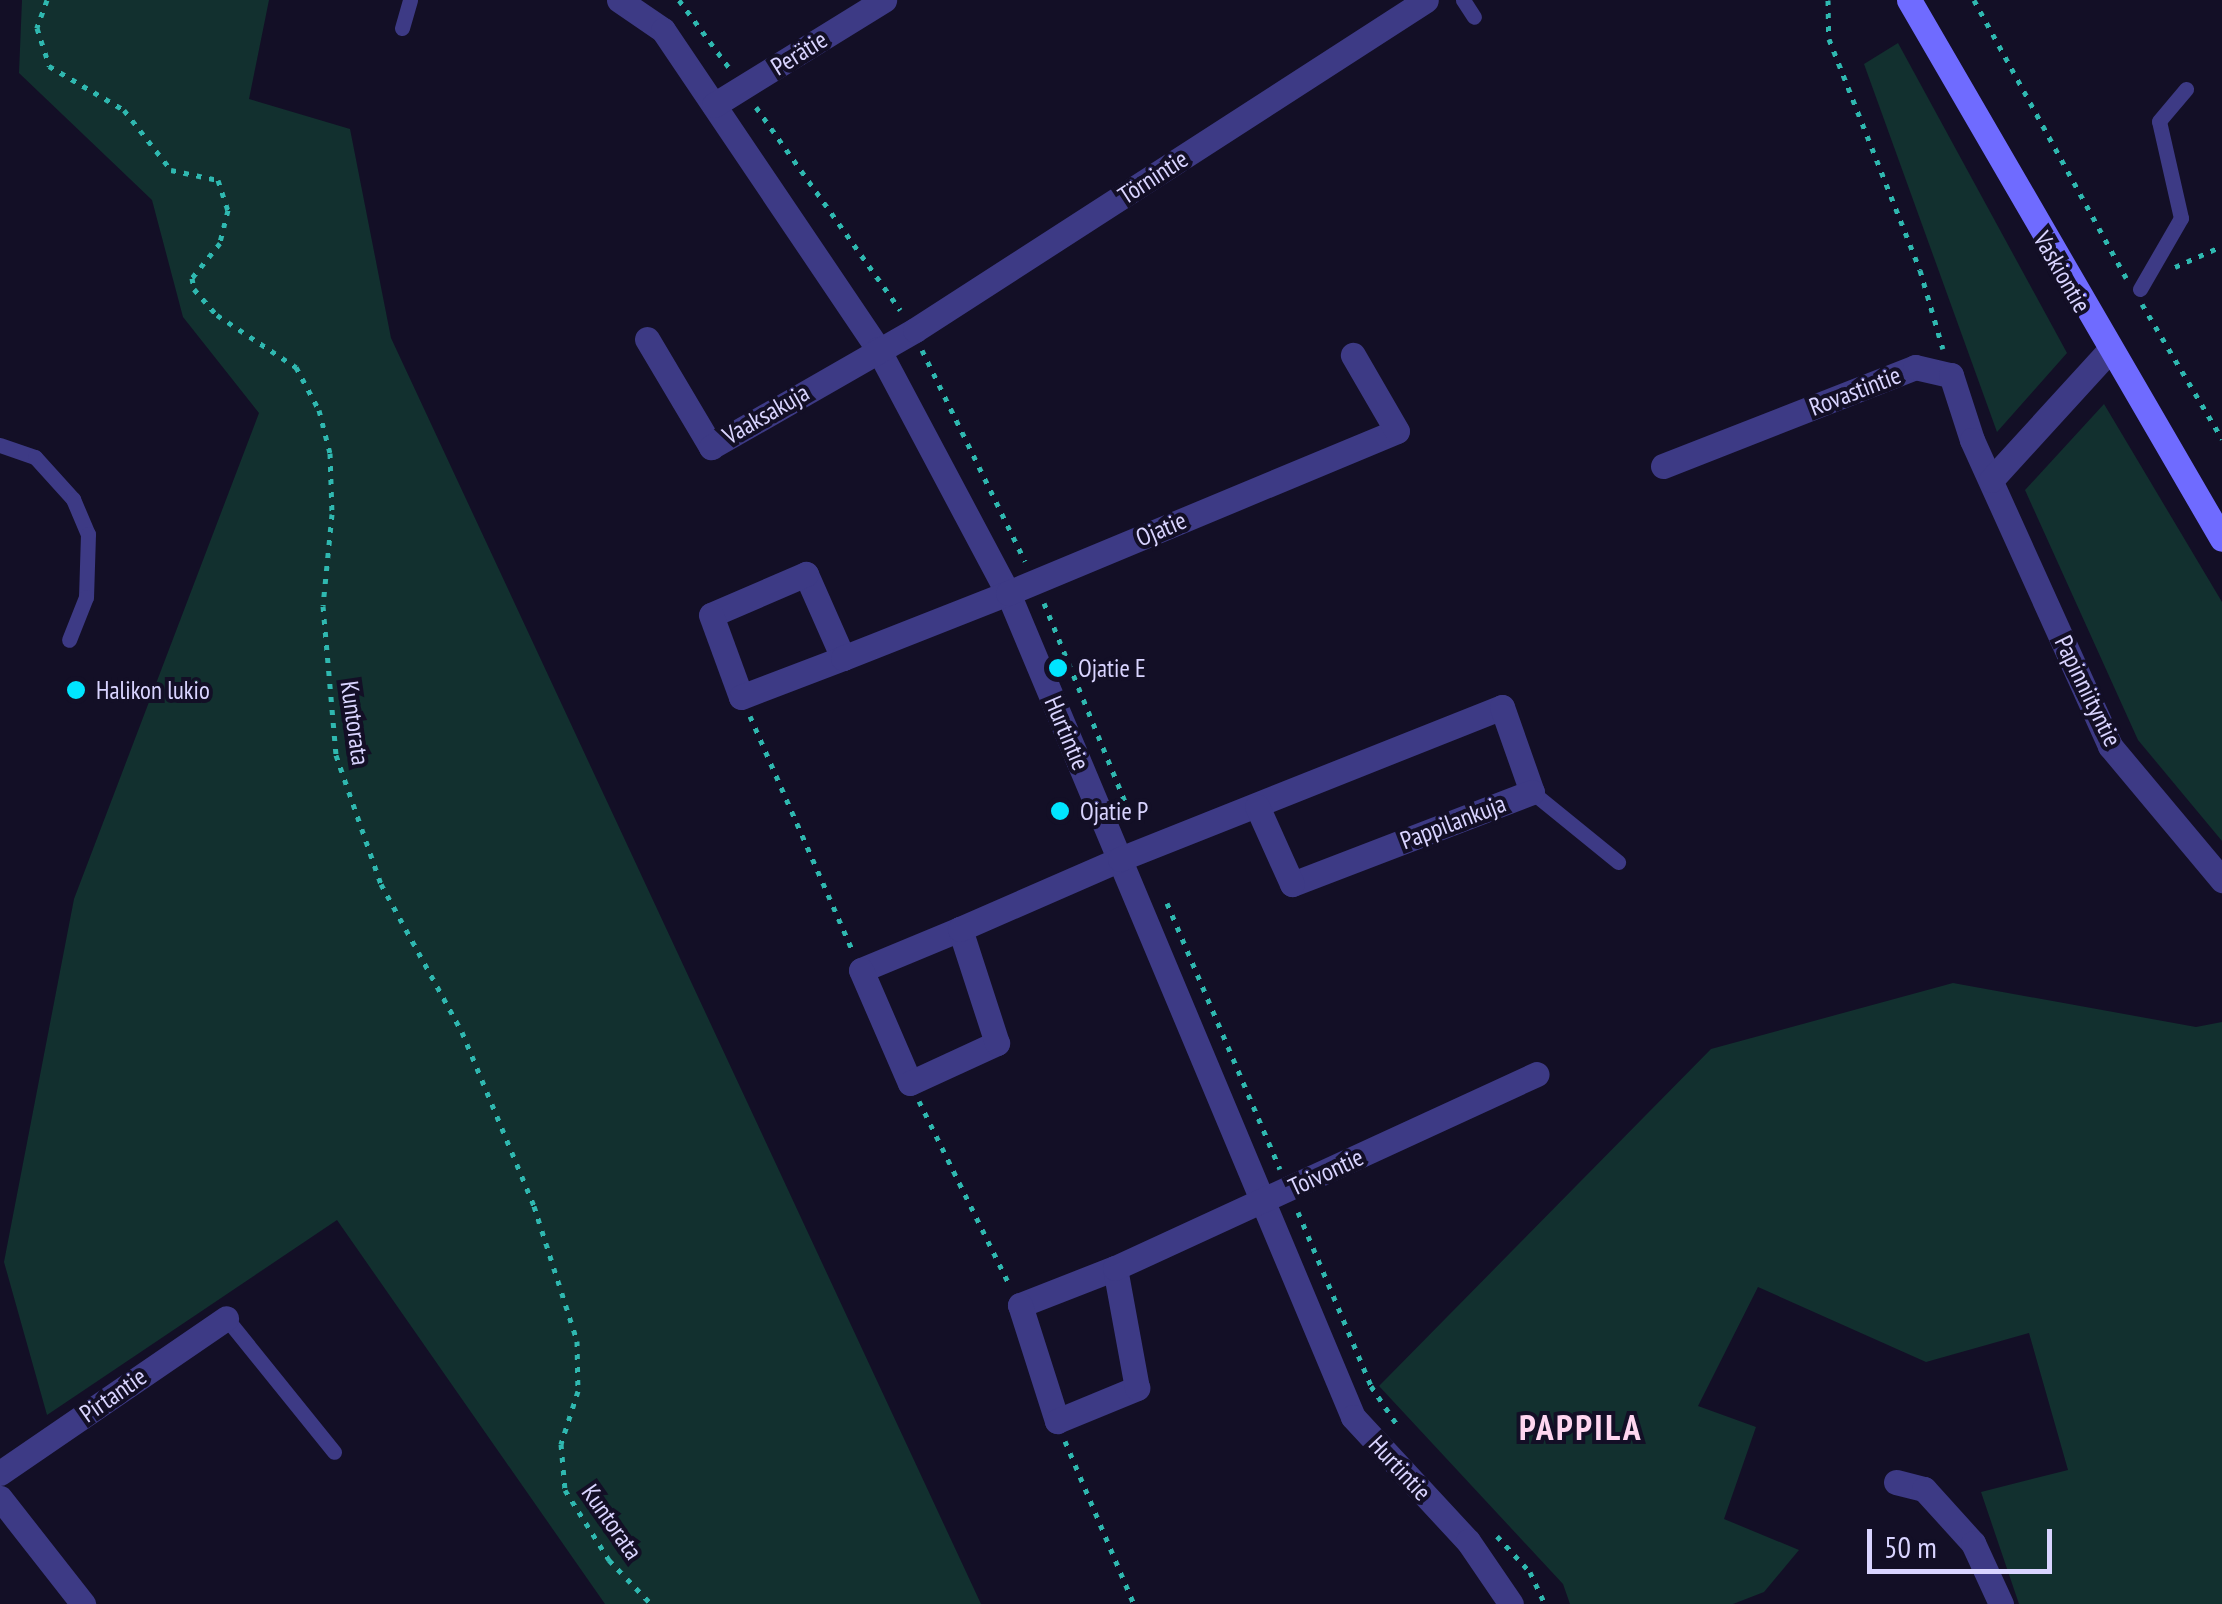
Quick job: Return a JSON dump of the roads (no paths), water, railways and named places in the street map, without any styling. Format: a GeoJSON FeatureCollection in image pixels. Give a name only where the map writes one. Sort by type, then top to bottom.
{"type":"FeatureCollection","features":[{"type":"Feature","properties":{"kind":"main road","name":"Vaskiontie"},"geometry":{"type":"LineString","coordinates":[[1909,0],[2108,352],[2222,539]]}},
{"type":"Feature","properties":{"kind":"street","name":"Hurtintie"},"geometry":{"type":"LineString","coordinates":[[620,0],[663,30],[878,349],[1008,593],[1352,1416],[1468,1541],[1511,1604]]}},
{"type":"Feature","properties":{"kind":"street","name":"Perätie"},"geometry":{"type":"LineString","coordinates":[[714,105],[884,0]]}},
{"type":"Feature","properties":{"kind":"street","name":"Törnintie"},"geometry":{"type":"LineString","coordinates":[[878,349],[1426,0]]}},
{"type":"Feature","properties":{"kind":"street","name":"Vaaksakuja"},"geometry":{"type":"LineString","coordinates":[[647,339],[710,447],[878,349]]}},
{"type":"Feature","properties":{"kind":"street"},"geometry":{"type":"LineString","coordinates":[[1991,480],[2108,352]]}},
{"type":"Feature","properties":{"kind":"street","name":"Ojatie"},"geometry":{"type":"LineString","coordinates":[[843,658],[806,574],[710,614],[742,696],[843,658],[1008,593],[1396,430],[1353,355]]}},
{"type":"Feature","properties":{"kind":"street","name":"Rovastintie"},"geometry":{"type":"LineString","coordinates":[[1663,466],[1915,367],[1951,376],[1991,480]]}},
{"type":"Feature","properties":{"kind":"street","name":"Papinniityntie"},"geometry":{"type":"LineString","coordinates":[[1991,480],[2110,746],[2222,880]]}},
{"type":"Feature","properties":{"kind":"street","name":"Pappilankuja"},"geometry":{"type":"LineString","coordinates":[[960,929],[998,1043],[910,1083],[861,970],[1120,860],[1502,707],[1532,792],[1292,884],[1257,806]]}},
{"type":"Feature","properties":{"kind":"street","name":"Toivontie"},"geometry":{"type":"LineString","coordinates":[[1115,1268],[1136,1388],[1057,1421],[1020,1305],[1115,1268],[1263,1202],[1537,1074]]}},
{"type":"Feature","properties":{"kind":"street","name":"Pirtantie"},"geometry":{"type":"LineString","coordinates":[[0,1474],[226,1318]]}},
{"type":"Feature","properties":{"kind":"street"},"geometry":{"type":"LineString","coordinates":[[1896,1482],[1924,1489],[1973,1543],[2001,1604]]}},
{"type":"Feature","properties":{"kind":"street"},"geometry":{"type":"LineString","coordinates":[[0,1498],[83,1604]]}},
{"type":"Feature","properties":{"kind":"lane"},"geometry":{"type":"LineString","coordinates":[[402,28],[410,0]]}},
{"type":"Feature","properties":{"kind":"lane"},"geometry":{"type":"LineString","coordinates":[[1463,0],[1474,17]]}},
{"type":"Feature","properties":{"kind":"lane"},"geometry":{"type":"LineString","coordinates":[[2138,291],[2181,218],[2159,121],[2186,89]]}},
{"type":"Feature","properties":{"kind":"lane"},"geometry":{"type":"LineString","coordinates":[[0,445],[35,457],[73,499],[88,534],[86,597],[68,640]]}},
{"type":"Feature","properties":{"kind":"lane"},"geometry":{"type":"LineString","coordinates":[[1532,792],[1618,862]]}},
{"type":"Feature","properties":{"kind":"lane"},"geometry":{"type":"LineString","coordinates":[[226,1318],[334,1452]]}},
{"type":"Feature","properties":{"kind":"place","name":"Ojatie E"},"geometry":{"type":"Point","coordinates":[1058,668]}},
{"type":"Feature","properties":{"kind":"place","name":"Halikon lukio"},"geometry":{"type":"Point","coordinates":[76,690]}},
{"type":"Feature","properties":{"kind":"place","name":"Ojatie P"},"geometry":{"type":"Point","coordinates":[1060,811]}},
{"type":"Feature","properties":{"kind":"district","name":"PAPPILA"},"geometry":{"type":"Point","coordinates":[1581,1427]}}]}
